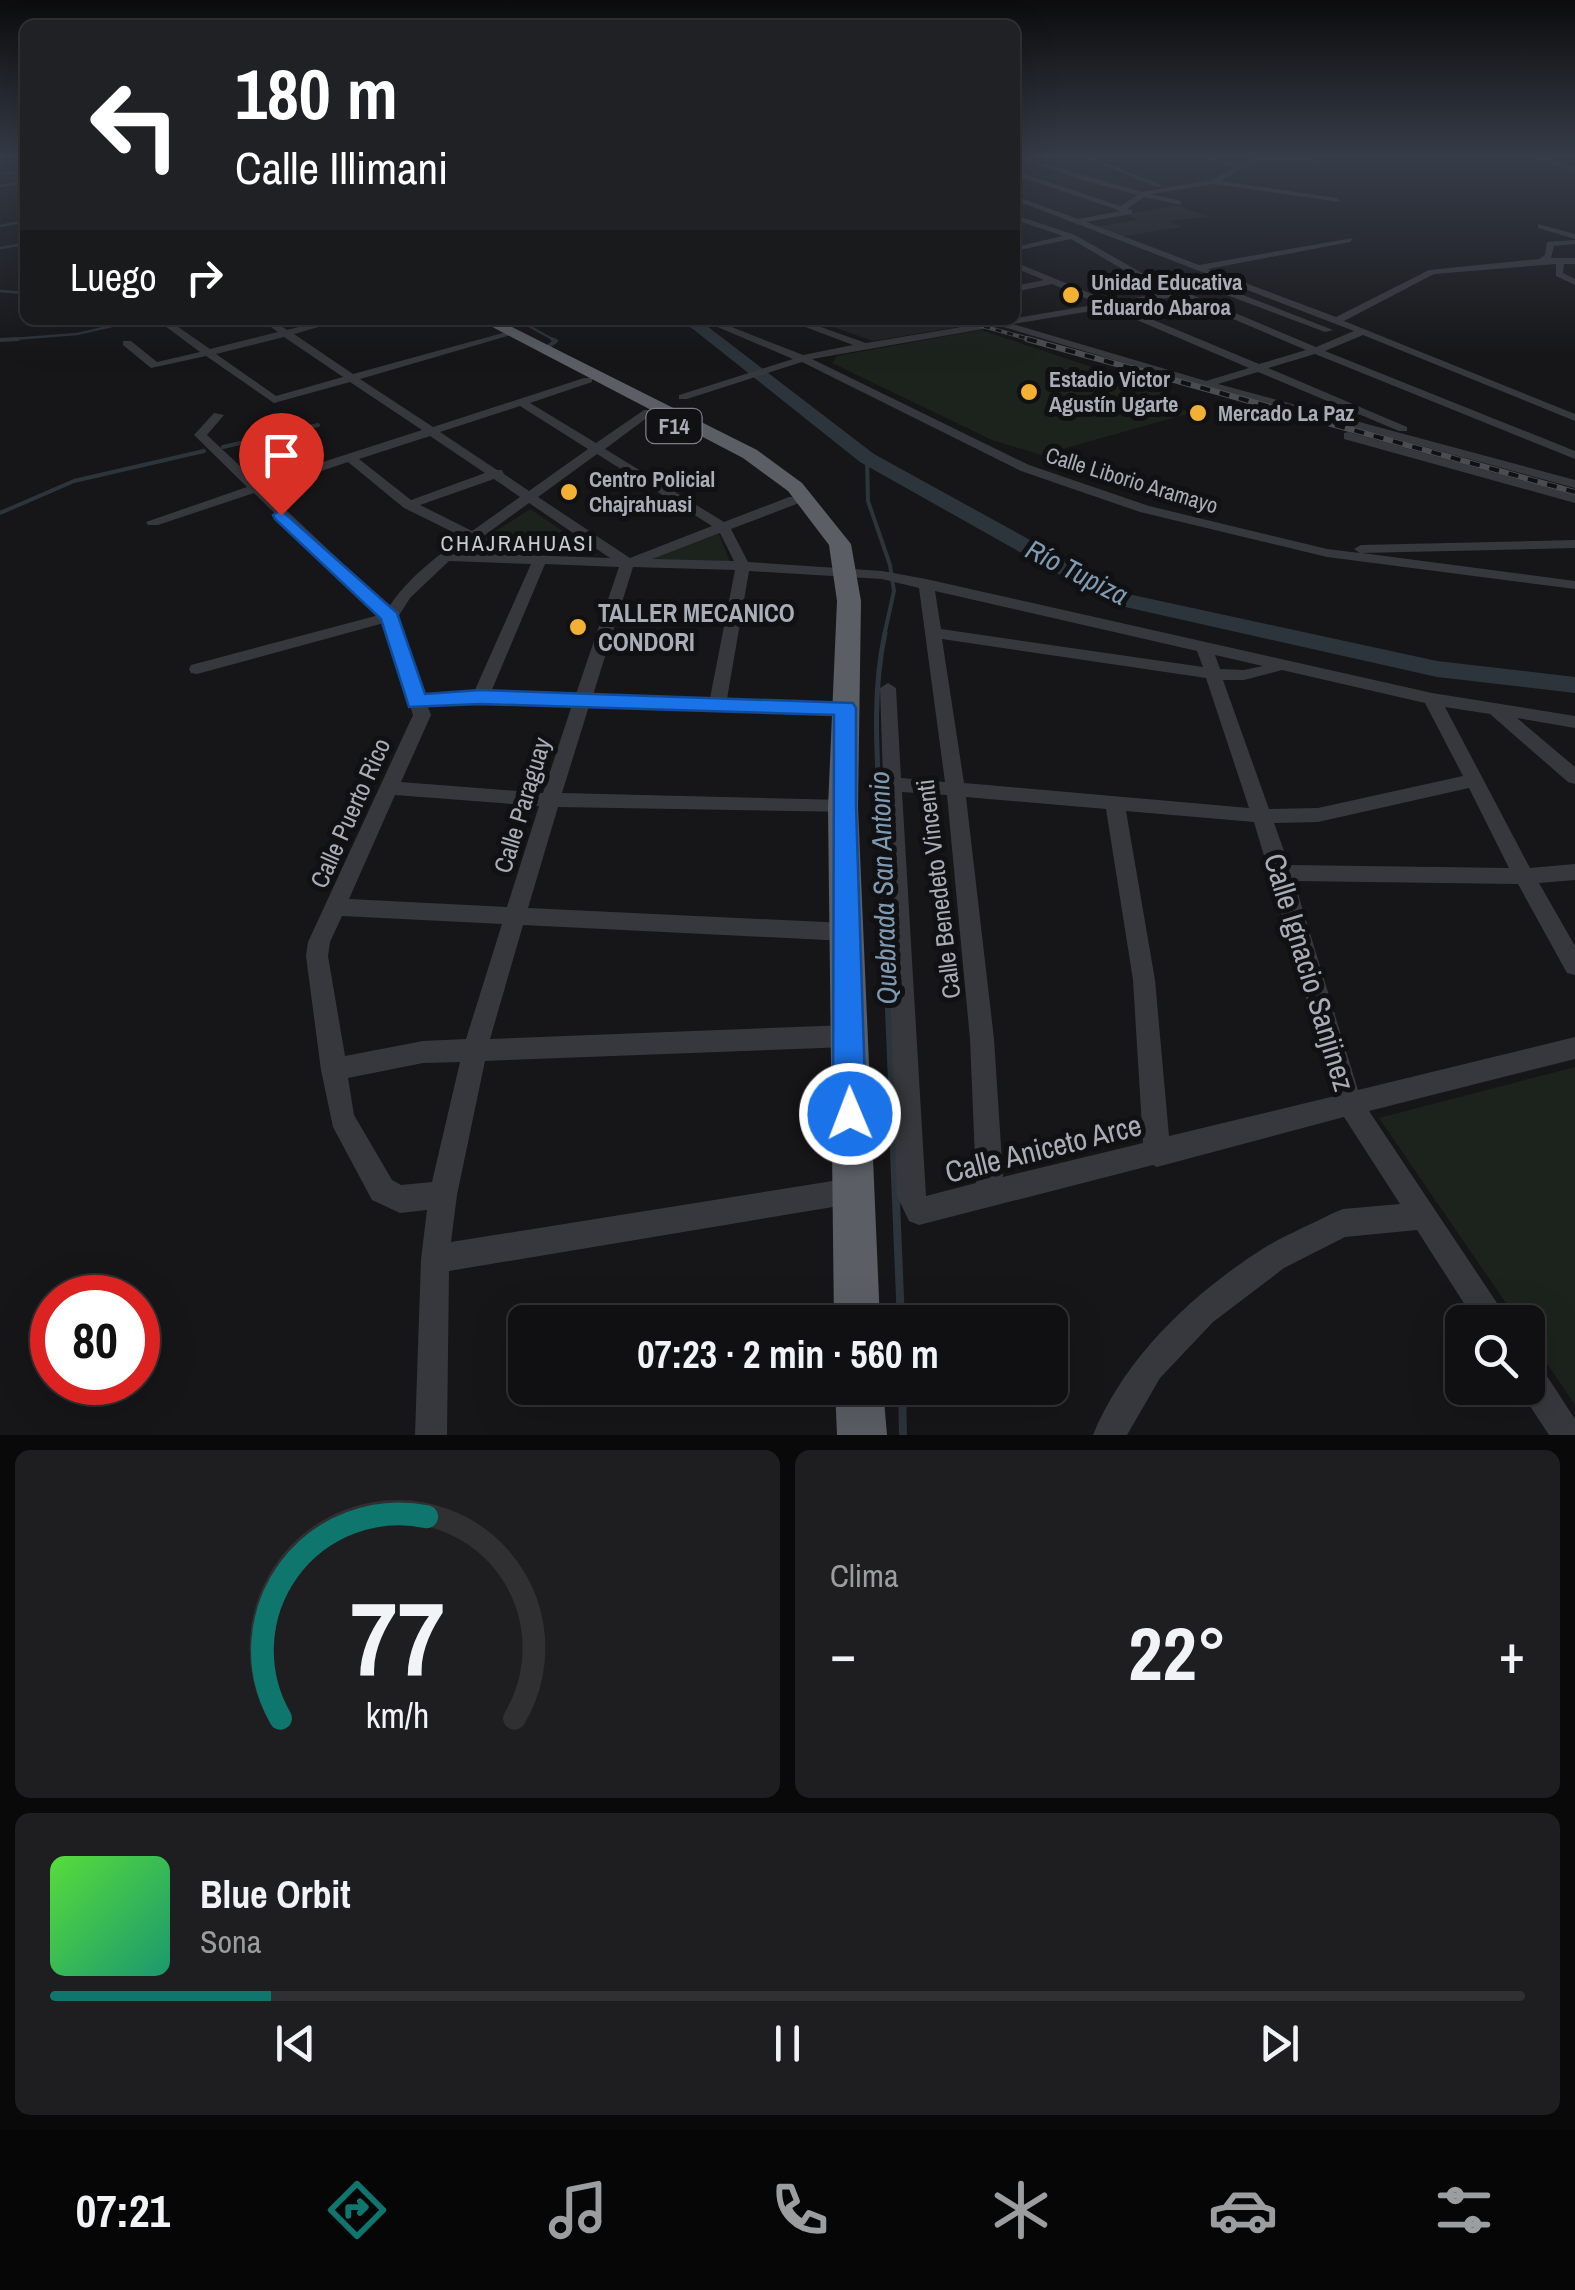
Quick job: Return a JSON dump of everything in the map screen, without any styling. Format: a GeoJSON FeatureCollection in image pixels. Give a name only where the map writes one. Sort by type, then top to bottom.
{"type":"FeatureCollection","features":[{"type":"Feature","properties":{"kind":"highway","name":"F14"},"geometry":{"type":"LineString","coordinates":[[499,329],[751,465],[794,500],[845,572]]}},
{"type":"Feature","properties":{"kind":"highway","name":"F14"},"geometry":{"type":"LineString","coordinates":[[499,329],[750,454],[795,488],[834,532],[845,572]]}},
{"type":"Feature","properties":{"kind":"highway"},"geometry":{"type":"LineString","coordinates":[[636,396],[661,400],[683,397]]}},
{"type":"Feature","properties":{"kind":"highway"},"geometry":{"type":"LineString","coordinates":[[680,419],[670,404],[683,397]]}},
{"type":"Feature","properties":{"kind":"highway"},"geometry":{"type":"LineString","coordinates":[[845,572],[848,601],[843,807],[856,1305]]}},
{"type":"Feature","properties":{"kind":"highway"},"geometry":{"type":"LineString","coordinates":[[861,1405],[862,1435]]}},
{"type":"Feature","properties":{"kind":"street"},"geometry":{"type":"LineString","coordinates":[[1027,222],[1072,237],[1181,294],[1575,455]]}},
{"type":"Feature","properties":{"kind":"street"},"geometry":{"type":"LineString","coordinates":[[1076,222],[1363,331],[1575,418]]}},
{"type":"Feature","properties":{"kind":"street"},"geometry":{"type":"LineString","coordinates":[[1541,226],[1575,243]]}},
{"type":"Feature","properties":{"kind":"street"},"geometry":{"type":"LineString","coordinates":[[1020,248],[1102,232]]}},
{"type":"Feature","properties":{"kind":"street"},"geometry":{"type":"LineString","coordinates":[[1188,267],[1350,240]]}},
{"type":"Feature","properties":{"kind":"street"},"geometry":{"type":"LineString","coordinates":[[1541,261],[1549,256],[1548,247],[1561,242],[1575,243]]}},
{"type":"Feature","properties":{"kind":"street"},"geometry":{"type":"LineString","coordinates":[[1560,261],[1559,274],[1575,282]]}},
{"type":"Feature","properties":{"kind":"street"},"geometry":{"type":"LineString","coordinates":[[1336,321],[1432,272],[1575,261]]}},
{"type":"Feature","properties":{"kind":"street"},"geometry":{"type":"LineString","coordinates":[[1020,267],[1468,456]]}},
{"type":"Feature","properties":{"kind":"street"},"geometry":{"type":"LineString","coordinates":[[1188,267],[1217,288],[1290,318],[1350,336]]}},
{"type":"Feature","properties":{"kind":"street"},"geometry":{"type":"LineString","coordinates":[[1020,288],[1053,280]]}},
{"type":"Feature","properties":{"kind":"street"},"geometry":{"type":"LineString","coordinates":[[1020,320],[1238,284]]}},
{"type":"Feature","properties":{"kind":"street"},"geometry":{"type":"LineString","coordinates":[[1020,314],[1034,318]]}},
{"type":"Feature","properties":{"kind":"street"},"geometry":{"type":"LineString","coordinates":[[169,325],[274,400],[354,378],[499,329]]}},
{"type":"Feature","properties":{"kind":"street"},"geometry":{"type":"LineString","coordinates":[[274,325],[627,563]]}},
{"type":"Feature","properties":{"kind":"street"},"geometry":{"type":"LineString","coordinates":[[127,343],[156,366],[318,325]]}},
{"type":"Feature","properties":{"kind":"street","name":"Calle Liborio Aramayo"},"geometry":{"type":"LineString","coordinates":[[717,325],[1025,468],[1145,508],[1327,552],[1575,585]]}},
{"type":"Feature","properties":{"kind":"street"},"geometry":{"type":"LineString","coordinates":[[806,325],[864,345]]}},
{"type":"Feature","properties":{"kind":"street"},"geometry":{"type":"LineString","coordinates":[[683,397],[864,345],[987,325]]}},
{"type":"Feature","properties":{"kind":"street"},"geometry":{"type":"LineString","coordinates":[[1015,325],[1466,472],[1575,499]]}},
{"type":"Feature","properties":{"kind":"street"},"geometry":{"type":"LineString","coordinates":[[1203,389],[1363,331]]}},
{"type":"Feature","properties":{"kind":"street"},"geometry":{"type":"LineString","coordinates":[[154,522],[588,380]]}},
{"type":"Feature","properties":{"kind":"street"},"geometry":{"type":"LineString","coordinates":[[1203,389],[1575,484]]}},
{"type":"Feature","properties":{"kind":"street"},"geometry":{"type":"LineString","coordinates":[[522,402],[724,528],[743,566],[717,705]]}},
{"type":"Feature","properties":{"kind":"street"},"geometry":{"type":"LineString","coordinates":[[197,669],[390,617],[404,595],[445,556],[648,412]]}},
{"type":"Feature","properties":{"kind":"street"},"geometry":{"type":"LineString","coordinates":[[218,415],[200,435],[390,617],[417,702],[480,697],[845,708]]}},
{"type":"Feature","properties":{"kind":"street"},"geometry":{"type":"LineString","coordinates":[[350,458],[409,505],[472,536]]}},
{"type":"Feature","properties":{"kind":"street"},"geometry":{"type":"LineString","coordinates":[[409,505],[498,473]]}},
{"type":"Feature","properties":{"kind":"street"},"geometry":{"type":"LineString","coordinates":[[627,563],[794,500]]}},
{"type":"Feature","properties":{"kind":"street"},"geometry":{"type":"LineString","coordinates":[[1327,552],[1575,544]]}},
{"type":"Feature","properties":{"kind":"street"},"geometry":{"type":"LineString","coordinates":[[1435,548],[1575,552]]}},
{"type":"Feature","properties":{"kind":"street"},"geometry":{"type":"LineString","coordinates":[[445,556],[882,575],[1432,700],[1575,722]]}},
{"type":"Feature","properties":{"kind":"street"},"geometry":{"type":"LineString","coordinates":[[480,697],[540,560]]}},
{"type":"Feature","properties":{"kind":"street","name":"Calle Paraguay"},"geometry":{"type":"LineString","coordinates":[[432,1435],[435,1260],[443,1195],[474,1049],[627,563]]}},
{"type":"Feature","properties":{"kind":"street","name":"Calle Benedeto Vincenti"},"geometry":{"type":"LineString","coordinates":[[926,583],[987,1072],[990,1191]]}},
{"type":"Feature","properties":{"kind":"street"},"geometry":{"type":"LineString","coordinates":[[934,633],[1213,674],[1244,675],[1284,668]]}},
{"type":"Feature","properties":{"kind":"street","name":"Calle Ignacio Sanjinez"},"geometry":{"type":"LineString","coordinates":[[1205,650],[1282,873],[1350,1104],[1482,1305]]}},
{"type":"Feature","properties":{"kind":"street","name":"Calle Aniceto Arce"},"geometry":{"type":"LineString","coordinates":[[888,688],[910,1196],[920,1211],[1575,1048]]}},
{"type":"Feature","properties":{"kind":"street"},"geometry":{"type":"LineString","coordinates":[[1432,700],[1575,966]]}},
{"type":"Feature","properties":{"kind":"street","name":"Calle Puerto Rico"},"geometry":{"type":"LineString","coordinates":[[417,702],[422,715],[335,907],[317,956],[342,1118],[382,1190],[400,1199],[443,1195]]}},
{"type":"Feature","properties":{"kind":"street"},"geometry":{"type":"LineString","coordinates":[[1497,710],[1575,777]]}},
{"type":"Feature","properties":{"kind":"street"},"geometry":{"type":"LineString","coordinates":[[892,784],[1263,816],[1318,815],[1474,780]]}},
{"type":"Feature","properties":{"kind":"street"},"geometry":{"type":"LineString","coordinates":[[387,788],[550,800],[843,807]]}},
{"type":"Feature","properties":{"kind":"street"},"geometry":{"type":"LineString","coordinates":[[1115,805],[1144,980],[1157,1154]]}},
{"type":"Feature","properties":{"kind":"street"},"geometry":{"type":"LineString","coordinates":[[1282,873],[1524,876],[1575,872]]}},
{"type":"Feature","properties":{"kind":"street"},"geometry":{"type":"LineString","coordinates":[[335,907],[846,932]]}},
{"type":"Feature","properties":{"kind":"street"},"geometry":{"type":"LineString","coordinates":[[334,1070],[422,1052],[848,1036]]}},
{"type":"Feature","properties":{"kind":"street"},"geometry":{"type":"LineString","coordinates":[[435,1260],[851,1192]]}},
{"type":"Feature","properties":{"kind":"street"},"geometry":{"type":"LineString","coordinates":[[1109,1435],[1148,1368],[1203,1312],[1274,1258],[1344,1223],[1422,1216]]}},
{"type":"Feature","properties":{"kind":"street"},"geometry":{"type":"LineString","coordinates":[[1545,1403],[1564,1434]]}},
{"type":"Feature","properties":{"kind":"shaded area"},"geometry":{"type":"Polygon","coordinates":[[[1172,222],[1182,227],[1119,237],[1094,227],[1172,222]]]}},
{"type":"Feature","properties":{"kind":"shaded area"},"geometry":{"type":"Polygon","coordinates":[[[827,325],[969,325],[873,341],[827,325]]]}},
{"type":"Feature","properties":{"kind":"shaded area","name":"Estadio Victor Agustín Ugarte"},"geometry":{"type":"Polygon","coordinates":[[[981,330],[1158,389],[1172,395],[1162,400],[1190,413],[1041,455],[992,440],[832,363],[837,356],[981,330]]]}},
{"type":"Feature","properties":{"kind":"shaded area"},"geometry":{"type":"Polygon","coordinates":[[[530,509],[598,555],[469,549],[530,509]]]}},
{"type":"Feature","properties":{"kind":"shaded area"},"geometry":{"type":"Polygon","coordinates":[[[719,534],[730,562],[643,561],[719,534]]]}},
{"type":"Feature","properties":{"kind":"shaded area"},"geometry":{"type":"Polygon","coordinates":[[[1575,1067],[1575,1405],[1545,1360],[1545,1305],[1507,1305],[1379,1118],[1575,1067]]]}},
{"type":"Feature","properties":{"kind":"waterway"},"geometry":{"type":"LineString","coordinates":[[0,226],[20,222]]}},
{"type":"Feature","properties":{"kind":"waterway"},"geometry":{"type":"LineString","coordinates":[[0,248],[20,245]]}},
{"type":"Feature","properties":{"kind":"waterway"},"geometry":{"type":"LineString","coordinates":[[0,291],[20,293]]}},
{"type":"Feature","properties":{"kind":"waterway"},"geometry":{"type":"LineString","coordinates":[[18,339],[0,340],[77,334],[116,325]]}},
{"type":"Feature","properties":{"kind":"waterway"},"geometry":{"type":"LineString","coordinates":[[527,325],[556,341]]}},
{"type":"Feature","properties":{"kind":"waterway","name":"Río Tupiza"},"geometry":{"type":"LineString","coordinates":[[695,325],[867,458],[1120,599],[1437,669],[1575,685]]}},
{"type":"Feature","properties":{"kind":"waterway"},"geometry":{"type":"LineString","coordinates":[[552,339],[556,341]]}},
{"type":"Feature","properties":{"kind":"waterway"},"geometry":{"type":"LineString","coordinates":[[549,346],[556,341]]}},
{"type":"Feature","properties":{"kind":"waterway"},"geometry":{"type":"LineString","coordinates":[[223,447],[318,425]]}},
{"type":"Feature","properties":{"kind":"waterway"},"geometry":{"type":"LineString","coordinates":[[0,513],[74,481],[204,451]]}},
{"type":"Feature","properties":{"kind":"waterway","name":"Quebrada San Antonio"},"geometry":{"type":"LineString","coordinates":[[867,458],[868,501],[890,565],[894,591],[884,636]]}},
{"type":"Feature","properties":{"kind":"waterway","name":"Quebrada San Antonio"},"geometry":{"type":"LineString","coordinates":[[881,843],[877,711],[885,633]]}},
{"type":"Feature","properties":{"kind":"waterway","name":"Quebrada San Antonio"},"geometry":{"type":"LineString","coordinates":[[881,841],[892,1105]]}},
{"type":"Feature","properties":{"kind":"waterway","name":"Quebrada San Antonio"},"geometry":{"type":"LineString","coordinates":[[892,1103],[900,1305]]}},
{"type":"Feature","properties":{"kind":"waterway","name":"Quebrada San Antonio"},"geometry":{"type":"LineString","coordinates":[[902,1405],[903,1435]]}},
{"type":"Feature","properties":{"kind":"railway"},"geometry":{"type":"LineString","coordinates":[[979,325],[1036,341]]}},
{"type":"Feature","properties":{"kind":"railway"},"geometry":{"type":"LineString","coordinates":[[1027,339],[1575,492]]}},
{"type":"Feature","properties":{"kind":"place","name":"Unidad Educativa Eduardo Abaroa"},"geometry":{"type":"Point","coordinates":[1071,295]}},
{"type":"Feature","properties":{"kind":"place","name":"Estadio Victor Agustín Ugarte"},"geometry":{"type":"Point","coordinates":[1029,392]}},
{"type":"Feature","properties":{"kind":"place","name":"Mercado La Paz"},"geometry":{"type":"Point","coordinates":[1198,413]}},
{"type":"Feature","properties":{"kind":"place","name":"Centro Policial Chajrahuasi"},"geometry":{"type":"Point","coordinates":[569,492]}},
{"type":"Feature","properties":{"kind":"place","name":"TALLER MECANICO CONDORI"},"geometry":{"type":"Point","coordinates":[578,627]}},
{"type":"Feature","properties":{"kind":"district","name":"CHAJRAHUASI"},"geometry":{"type":"Point","coordinates":[518,543]}},
{"type":"Feature","properties":{"kind":"route"},"geometry":{"type":"LineString","coordinates":[[281,515],[390,617],[417,702],[480,697],[845,708],[843,807],[850,1114]]}}]}
